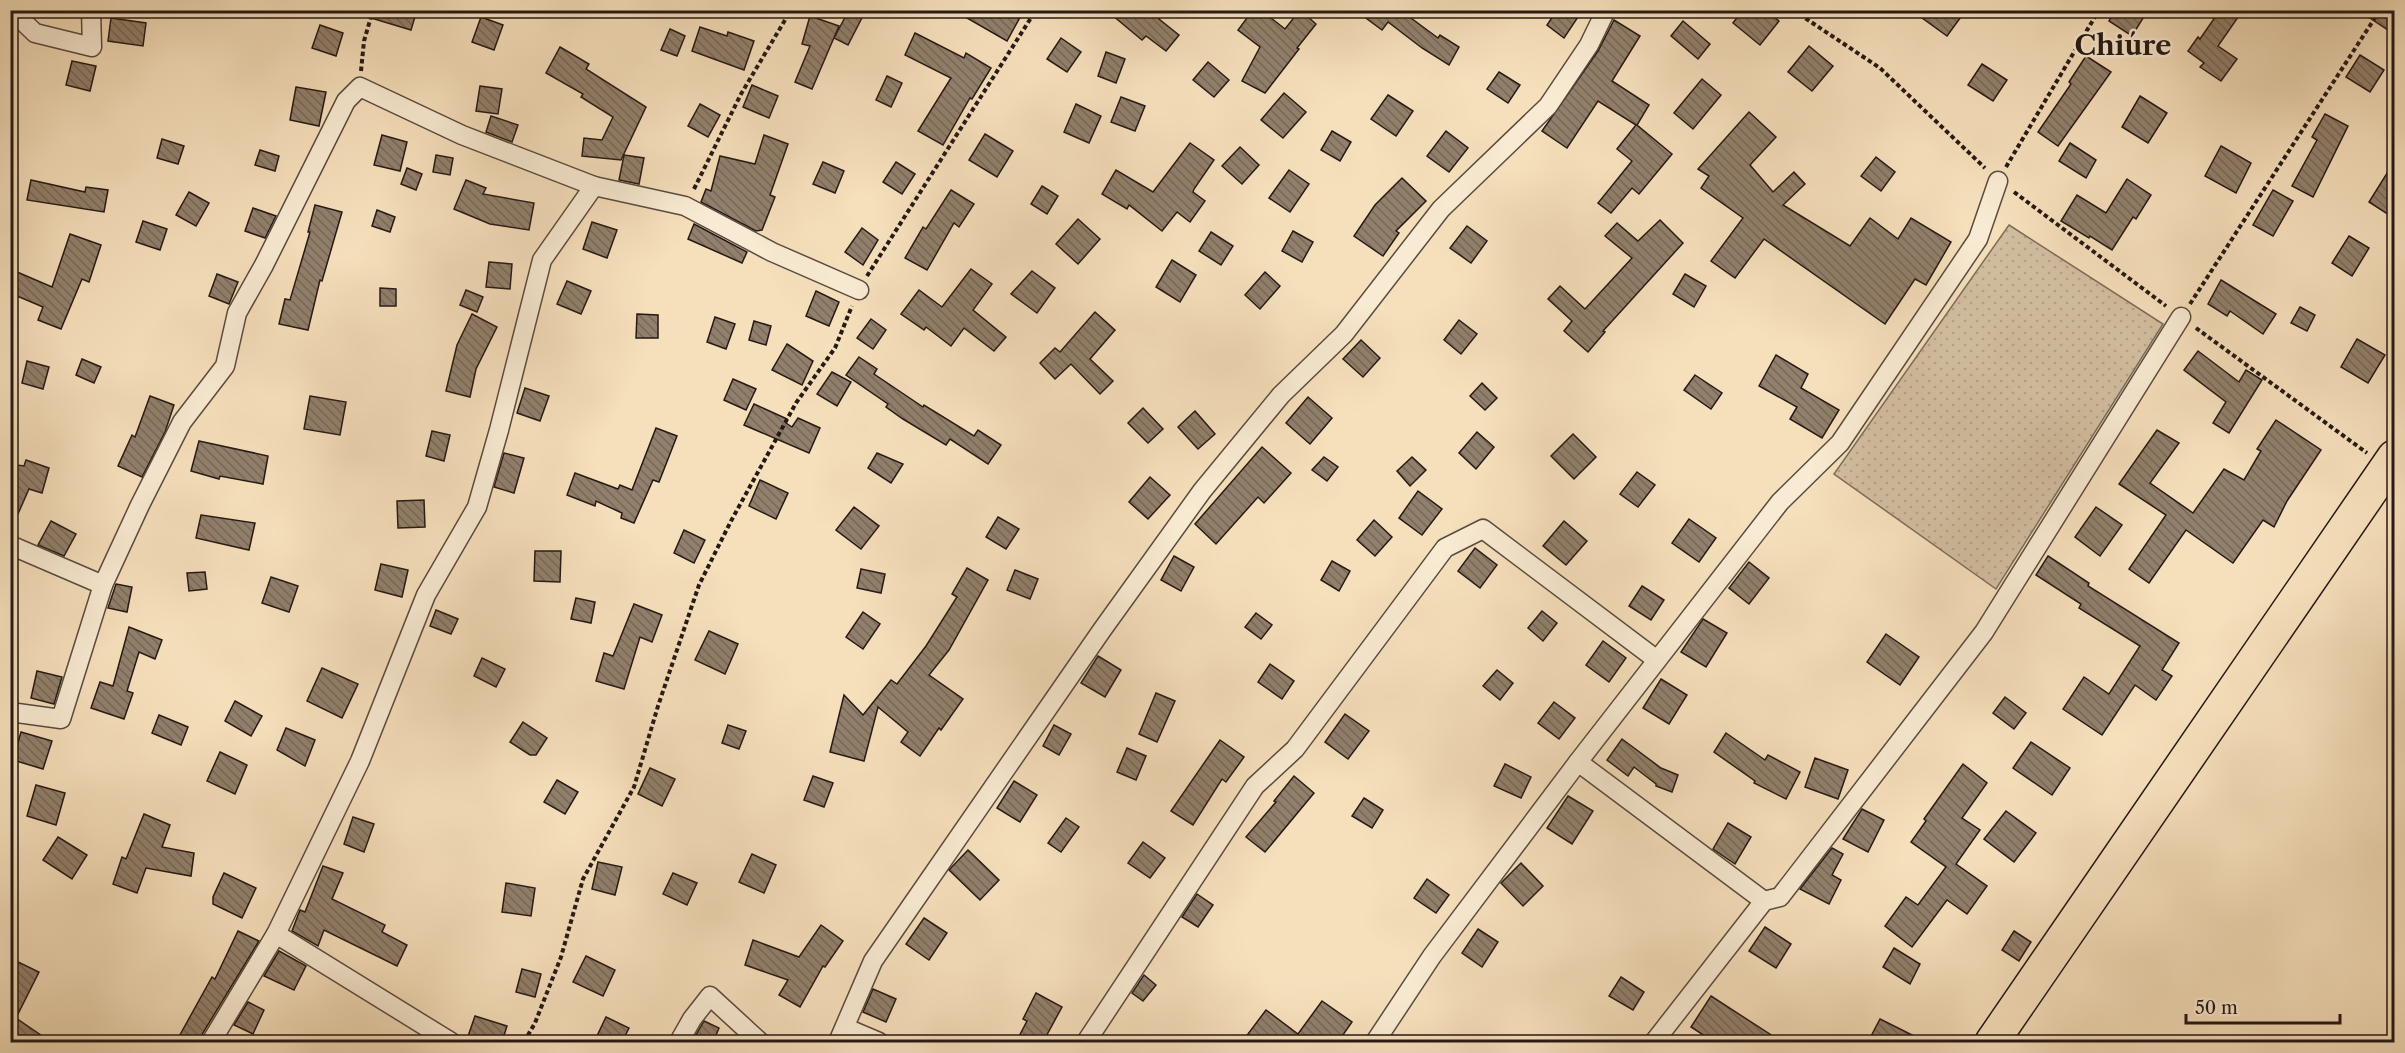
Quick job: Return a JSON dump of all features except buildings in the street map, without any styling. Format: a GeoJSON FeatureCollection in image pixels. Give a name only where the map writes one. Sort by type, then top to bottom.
{"type":"FeatureCollection","features":[{"type":"Feature","properties":{"kind":"highway"},"geometry":{"type":"LineString","coordinates":[[1992,1042],[2388,475]]}},
{"type":"Feature","properties":{"kind":"street"},"geometry":{"type":"LineString","coordinates":[[11,10],[35,33],[92,47],[91,10]]}},
{"type":"Feature","properties":{"kind":"street"},"geometry":{"type":"LineString","coordinates":[[879,1042],[842,1035],[873,961],[1102,630],[1202,491],[1281,395],[1344,334],[1441,209],[1548,106],[1589,45],[1606,10]]}},
{"type":"Feature","properties":{"kind":"street"},"geometry":{"type":"LineString","coordinates":[[10,712],[61,718],[103,585],[140,505],[182,422],[225,366],[237,313],[264,265],[346,101],[360,87],[462,135],[594,186],[685,206],[772,252],[859,290]]}},
{"type":"Feature","properties":{"kind":"street"},"geometry":{"type":"LineString","coordinates":[[1375,1042],[1432,956],[1657,660],[1780,502],[1840,443],[1978,239],[1998,181]]}},
{"type":"Feature","properties":{"kind":"street"},"geometry":{"type":"LineString","coordinates":[[211,1042],[276,934],[360,761],[426,596],[477,507],[542,260],[594,186]]}},
{"type":"Feature","properties":{"kind":"street"},"geometry":{"type":"LineString","coordinates":[[1654,1042],[1764,901],[1780,897],[1984,632],[2181,317]]}},
{"type":"Feature","properties":{"kind":"street"},"geometry":{"type":"LineString","coordinates":[[1086,1042],[1255,786],[1295,749],[1445,548],[1483,529],[1657,660]]}},
{"type":"Feature","properties":{"kind":"street"},"geometry":{"type":"LineString","coordinates":[[10,545],[103,585]]}},
{"type":"Feature","properties":{"kind":"street"},"geometry":{"type":"LineString","coordinates":[[1578,762],[1764,901]]}},
{"type":"Feature","properties":{"kind":"street"},"geometry":{"type":"LineString","coordinates":[[276,934],[451,1042]]}},
{"type":"Feature","properties":{"kind":"street"},"geometry":{"type":"LineString","coordinates":[[679,1042],[692,1018],[710,996],[760,1042]]}},
{"type":"Feature","properties":{"kind":"path"},"geometry":{"type":"LineString","coordinates":[[360,87],[364,41],[373,10]]}},
{"type":"Feature","properties":{"kind":"path"},"geometry":{"type":"LineString","coordinates":[[685,206],[741,94],[791,10]]}},
{"type":"Feature","properties":{"kind":"path"},"geometry":{"type":"LineString","coordinates":[[524,1042],[535,1023],[561,957],[583,879],[634,786],[699,585],[730,521],[795,403],[835,348],[859,290],[1036,10]]}},
{"type":"Feature","properties":{"kind":"path"},"geometry":{"type":"LineString","coordinates":[[1793,10],[1880,68],[1998,181],[2388,475]]}},
{"type":"Feature","properties":{"kind":"path"},"geometry":{"type":"LineString","coordinates":[[1998,181],[2099,10]]}},
{"type":"Feature","properties":{"kind":"path"},"geometry":{"type":"LineString","coordinates":[[2181,317],[2380,10]]}},
{"type":"Feature","properties":{"kind":"shaded area"},"geometry":{"type":"Polygon","coordinates":[[[2009,225],[2163,324],[1996,589],[1834,474],[2009,225]]]}},
{"type":"Feature","properties":{"kind":"district","name":"Chiúre"},"geometry":{"type":"Point","coordinates":[2123,45]}}]}
